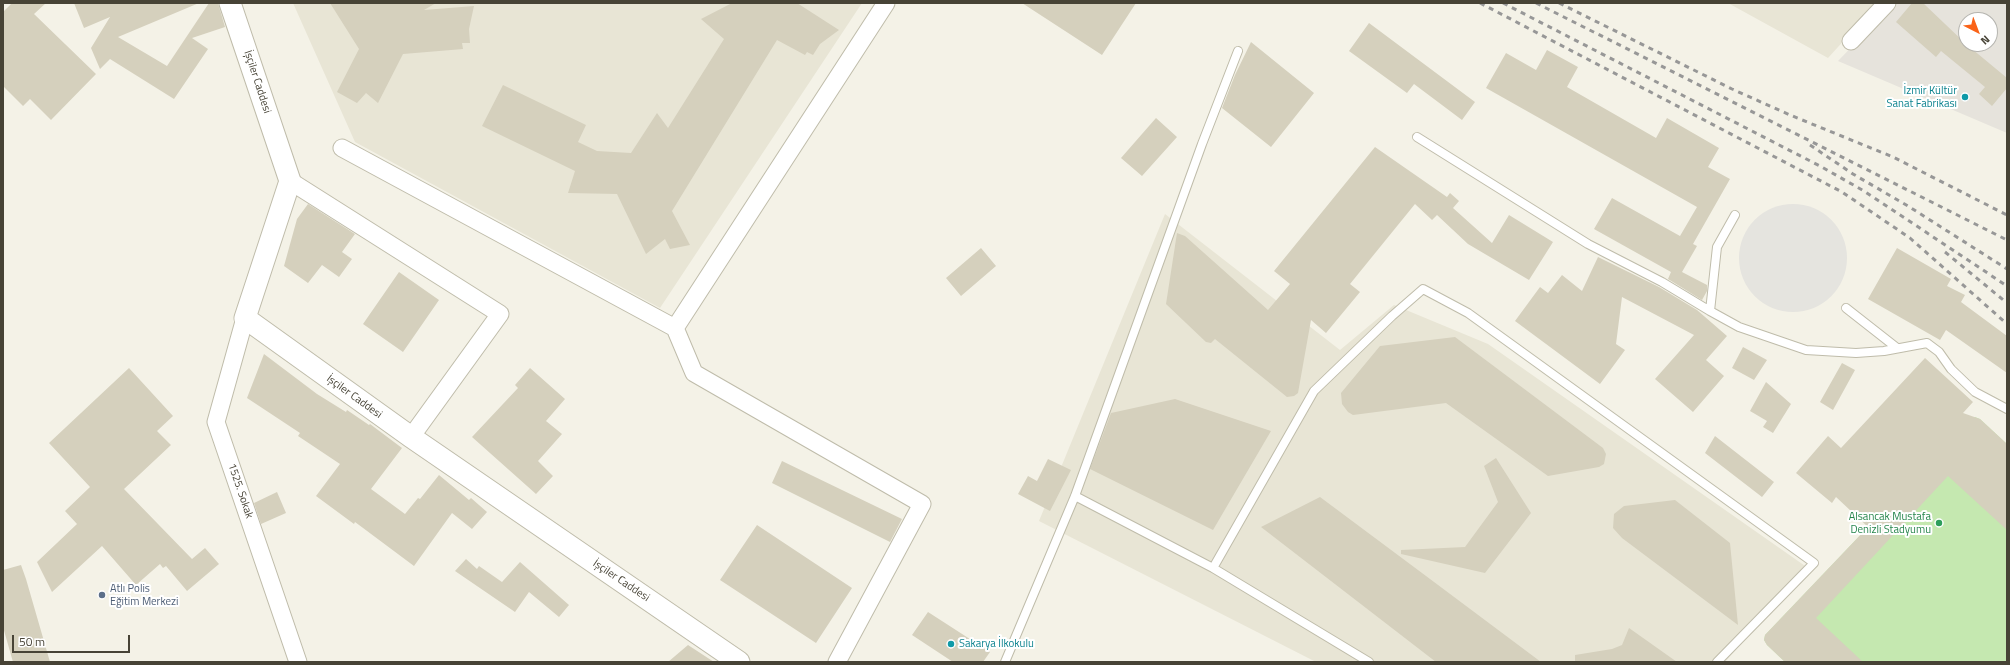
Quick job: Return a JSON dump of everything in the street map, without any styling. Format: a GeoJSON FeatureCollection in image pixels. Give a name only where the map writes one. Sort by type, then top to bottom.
{"type":"FeatureCollection","features":[{"type":"Feature","properties":{"kind":"street","name":"İşçiler Caddesi"},"geometry":{"type":"LineString","coordinates":[[230,3],[290,181]]}},
{"type":"Feature","properties":{"kind":"street"},"geometry":{"type":"LineString","coordinates":[[675,328],[886,3]]}},
{"type":"Feature","properties":{"kind":"street"},"geometry":{"type":"LineString","coordinates":[[1851,41],[1886,3]]}},
{"type":"Feature","properties":{"kind":"street"},"geometry":{"type":"LineString","coordinates":[[342,148],[675,328],[694,373],[922,504],[837,662]]}},
{"type":"Feature","properties":{"kind":"street"},"geometry":{"type":"LineString","coordinates":[[245,318],[290,181],[500,314],[411,437]]}},
{"type":"Feature","properties":{"kind":"street","name":"İşçiler Caddesi"},"geometry":{"type":"LineString","coordinates":[[245,318],[411,437],[739,662]]}},
{"type":"Feature","properties":{"kind":"street","name":"1525. Sokak"},"geometry":{"type":"LineString","coordinates":[[245,318],[216,422],[298,662]]}},
{"type":"Feature","properties":{"kind":"lane"},"geometry":{"type":"LineString","coordinates":[[1005,662],[1075,496],[1202,144],[1238,51]]}},
{"type":"Feature","properties":{"kind":"lane"},"geometry":{"type":"LineString","coordinates":[[1417,137],[1588,244],[1662,282],[1739,327],[1806,350],[1856,353],[1884,351],[1927,343],[1939,352],[1951,369],[1975,392],[2007,409]]}},
{"type":"Feature","properties":{"kind":"lane"},"geometry":{"type":"LineString","coordinates":[[1710,311],[1717,247],[1735,215]]}},
{"type":"Feature","properties":{"kind":"lane"},"geometry":{"type":"LineString","coordinates":[[1213,568],[1314,391],[1392,316],[1423,289],[1468,313],[1814,563],[1717,662]]}},
{"type":"Feature","properties":{"kind":"lane"},"geometry":{"type":"LineString","coordinates":[[1846,308],[1897,348]]}},
{"type":"Feature","properties":{"kind":"lane"},"geometry":{"type":"LineString","coordinates":[[1075,496],[1213,568],[1370,662]]}},
{"type":"Feature","properties":{"kind":"shaded area"},"geometry":{"type":"Polygon","coordinates":[[[293,3],[862,3],[660,308],[355,142],[293,3]]]}},
{"type":"Feature","properties":{"kind":"shaded area"},"geometry":{"type":"Polygon","coordinates":[[[1728,3],[1878,3],[1828,58],[1728,3]]]}},
{"type":"Feature","properties":{"kind":"shaded area","name":"İzmir Kültür Sanat Fabrikası"},"geometry":{"type":"Polygon","coordinates":[[[1894,3],[2007,3],[2007,133],[1838,61],[1894,3]]]}},
{"type":"Feature","properties":{"kind":"shaded area"},"geometry":{"type":"Polygon","coordinates":[[[1793,204],[1814,208],[1831,220],[1843,237],[1847,258],[1843,279],[1831,296],[1814,308],[1793,312],[1772,308],[1755,296],[1743,279],[1739,258],[1743,237],[1755,220],[1772,208],[1793,204]]]}},
{"type":"Feature","properties":{"kind":"shaded area"},"geometry":{"type":"Polygon","coordinates":[[[1165,214],[1340,350],[1394,305],[1488,344],[1808,568],[1725,662],[1316,662],[1039,521],[1165,214]]]}},
{"type":"Feature","properties":{"kind":"green space","name":"Alsancak Mustafa Denizli Stadyumu"},"geometry":{"type":"Polygon","coordinates":[[[1975,417],[1980,419],[2007,444],[2007,662],[1785,662],[1767,645],[1764,640],[1765,635],[1971,419],[1975,417]]]}},
{"type":"Feature","properties":{"kind":"building"},"geometry":{"type":"Polygon","coordinates":[[[12,3],[46,3],[34,14],[96,74],[51,120],[30,99],[23,106],[3,86],[3,12],[12,3]]]}},
{"type":"Feature","properties":{"kind":"building"},"geometry":{"type":"Polygon","coordinates":[[[74,3],[199,3],[118,37],[167,66],[209,3],[218,3],[225,27],[192,38],[208,49],[174,99],[110,59],[100,69],[91,48],[110,17],[84,28],[74,3]]]}},
{"type":"Feature","properties":{"kind":"building"},"geometry":{"type":"Polygon","coordinates":[[[330,3],[436,3],[424,10],[474,6],[469,29],[470,43],[462,43],[463,49],[403,54],[378,103],[366,93],[357,103],[337,92],[359,49],[330,3]]]}},
{"type":"Feature","properties":{"kind":"building"},"geometry":{"type":"Polygon","coordinates":[[[732,3],[797,3],[839,30],[820,44],[813,55],[807,52],[805,55],[777,40],[672,211],[690,245],[670,249],[665,239],[646,254],[617,194],[568,193],[575,171],[482,126],[503,85],[586,125],[578,142],[597,151],[631,153],[657,113],[668,128],[724,39],[701,19],[732,3]]]}},
{"type":"Feature","properties":{"kind":"building"},"geometry":{"type":"Polygon","coordinates":[[[1022,3],[1136,3],[1102,55],[1022,3]]]}},
{"type":"Feature","properties":{"kind":"building"},"geometry":{"type":"Polygon","coordinates":[[[1912,3],[1923,3],[1958,36],[1958,52],[1976,52],[2007,78],[2007,88],[1992,106],[1979,94],[1985,87],[1941,51],[1936,57],[1896,22],[1912,3]]]}},
{"type":"Feature","properties":{"kind":"building"},"geometry":{"type":"Polygon","coordinates":[[[1369,23],[1475,102],[1462,120],[1414,84],[1407,93],[1349,51],[1369,23]]]}},
{"type":"Feature","properties":{"kind":"building"},"geometry":{"type":"Polygon","coordinates":[[[1251,42],[1314,93],[1271,147],[1222,108],[1235,75],[1251,42]]]}},
{"type":"Feature","properties":{"kind":"building"},"geometry":{"type":"Polygon","coordinates":[[[1547,50],[1578,67],[1567,87],[1656,138],[1667,118],[1719,148],[1708,167],[1730,179],[1693,244],[1697,246],[1682,272],[1707,285],[1707,291],[1702,300],[1668,279],[1671,272],[1594,229],[1612,198],[1680,236],[1697,207],[1486,88],[1506,53],[1536,70],[1547,50]]]}},
{"type":"Feature","properties":{"kind":"building"},"geometry":{"type":"Polygon","coordinates":[[[1156,118],[1177,137],[1142,176],[1121,158],[1156,118]]]}},
{"type":"Feature","properties":{"kind":"building"},"geometry":{"type":"Polygon","coordinates":[[[1375,147],[1447,197],[1450,193],[1459,201],[1453,208],[1492,243],[1509,215],[1553,242],[1529,280],[1468,244],[1437,215],[1432,220],[1415,204],[1350,284],[1360,292],[1326,333],[1311,320],[1298,393],[1294,396],[1287,397],[1215,339],[1211,343],[1206,342],[1166,304],[1177,233],[1185,236],[1268,310],[1290,284],[1274,271],[1375,147]]]}},
{"type":"Feature","properties":{"kind":"building"},"geometry":{"type":"Polygon","coordinates":[[[308,204],[355,234],[342,252],[352,259],[339,277],[322,265],[308,283],[284,266],[297,219],[308,204]]]}},
{"type":"Feature","properties":{"kind":"building"},"geometry":{"type":"Polygon","coordinates":[[[981,248],[996,266],[961,296],[946,278],[981,248]]]}},
{"type":"Feature","properties":{"kind":"building"},"geometry":{"type":"Polygon","coordinates":[[[1897,248],[1951,279],[1947,286],[1965,295],[1961,302],[2007,336],[2007,373],[1946,330],[1940,340],[1868,299],[1897,248]]]}},
{"type":"Feature","properties":{"kind":"building"},"geometry":{"type":"Polygon","coordinates":[[[1598,257],[1659,287],[1697,310],[1727,336],[1706,360],[1724,376],[1693,412],[1655,379],[1694,335],[1622,297],[1616,344],[1625,350],[1600,384],[1515,321],[1540,287],[1548,293],[1562,275],[1582,291],[1598,257]]]}},
{"type":"Feature","properties":{"kind":"building"},"geometry":{"type":"Polygon","coordinates":[[[399,272],[439,300],[403,352],[363,324],[399,272]]]}},
{"type":"Feature","properties":{"kind":"building"},"geometry":{"type":"Polygon","coordinates":[[[1455,337],[1603,448],[1606,454],[1604,464],[1599,467],[1548,476],[1446,403],[1353,415],[1348,412],[1342,404],[1341,393],[1380,346],[1455,337]]]}},
{"type":"Feature","properties":{"kind":"building"},"geometry":{"type":"Polygon","coordinates":[[[1743,347],[1767,360],[1754,380],[1732,368],[1743,347]]]}},
{"type":"Feature","properties":{"kind":"building"},"geometry":{"type":"Polygon","coordinates":[[[264,354],[317,394],[346,412],[347,410],[369,425],[370,424],[402,448],[371,489],[405,514],[418,498],[420,499],[439,475],[469,500],[471,498],[487,512],[472,529],[452,513],[414,566],[355,522],[354,524],[316,496],[340,464],[298,436],[300,433],[247,398],[264,354]]]}},
{"type":"Feature","properties":{"kind":"building"},"geometry":{"type":"Polygon","coordinates":[[[1925,358],[1973,402],[1963,413],[1980,419],[2007,444],[2007,530],[1948,476],[1816,618],[1863,662],[1785,662],[1767,645],[1764,640],[1765,635],[1868,527],[1836,497],[1832,503],[1796,473],[1828,436],[1841,448],[1925,358]]]}},
{"type":"Feature","properties":{"kind":"building"},"geometry":{"type":"Polygon","coordinates":[[[1842,363],[1855,370],[1833,410],[1820,402],[1842,363]]]}},
{"type":"Feature","properties":{"kind":"building"},"geometry":{"type":"Polygon","coordinates":[[[129,368],[173,416],[157,431],[171,445],[124,489],[192,559],[205,548],[219,564],[187,591],[166,566],[163,568],[160,564],[136,585],[102,546],[52,592],[37,562],[77,524],[65,511],[90,487],[49,443],[129,368]]]}},
{"type":"Feature","properties":{"kind":"building"},"geometry":{"type":"Polygon","coordinates":[[[530,368],[565,399],[546,421],[562,434],[538,461],[553,476],[536,494],[472,437],[518,388],[515,385],[530,368]]]}},
{"type":"Feature","properties":{"kind":"building"},"geometry":{"type":"Polygon","coordinates":[[[1766,382],[1791,404],[1773,433],[1763,427],[1767,421],[1750,411],[1766,382]]]}},
{"type":"Feature","properties":{"kind":"building"},"geometry":{"type":"Polygon","coordinates":[[[1175,399],[1271,431],[1213,530],[1090,469],[1111,413],[1175,399]]]}},
{"type":"Feature","properties":{"kind":"building"},"geometry":{"type":"Polygon","coordinates":[[[1715,436],[1774,482],[1762,497],[1705,453],[1715,436]]]}},
{"type":"Feature","properties":{"kind":"building"},"geometry":{"type":"Polygon","coordinates":[[[1496,458],[1531,513],[1485,573],[1401,554],[1401,550],[1465,547],[1498,502],[1484,466],[1496,458]]]}},
{"type":"Feature","properties":{"kind":"building"},"geometry":{"type":"Polygon","coordinates":[[[1048,459],[1071,470],[1050,511],[1018,494],[1028,476],[1037,481],[1048,459]]]}},
{"type":"Feature","properties":{"kind":"building"},"geometry":{"type":"Polygon","coordinates":[[[782,461],[902,519],[890,542],[772,483],[782,461]]]}},
{"type":"Feature","properties":{"kind":"building"},"geometry":{"type":"Polygon","coordinates":[[[277,492],[286,513],[261,524],[254,503],[277,492]]]}},
{"type":"Feature","properties":{"kind":"building"},"geometry":{"type":"Polygon","coordinates":[[[1320,497],[1541,662],[1436,662],[1261,527],[1320,497]]]}},
{"type":"Feature","properties":{"kind":"building"},"geometry":{"type":"Polygon","coordinates":[[[1675,500],[1730,543],[1738,625],[1622,538],[1613,528],[1614,514],[1624,506],[1675,500]]]}},
{"type":"Feature","properties":{"kind":"building"},"geometry":{"type":"Polygon","coordinates":[[[757,525],[852,588],[816,643],[720,580],[757,525]]]}},
{"type":"Feature","properties":{"kind":"building"},"geometry":{"type":"Polygon","coordinates":[[[466,559],[477,569],[479,566],[502,582],[520,562],[569,605],[559,617],[529,592],[515,612],[455,571],[466,559]]]}},
{"type":"Feature","properties":{"kind":"building"},"geometry":{"type":"Polygon","coordinates":[[[21,565],[50,662],[13,662],[3,627],[3,570],[21,565]]]}},
{"type":"Feature","properties":{"kind":"building","name":"Sakarya İlkokulu"},"geometry":{"type":"Polygon","coordinates":[[[928,612],[990,652],[983,662],[953,662],[912,635],[928,612]]]}},
{"type":"Feature","properties":{"kind":"building"},"geometry":{"type":"Polygon","coordinates":[[[1629,628],[1677,662],[1575,662],[1575,655],[1612,649],[1622,645],[1629,628]]]}},
{"type":"Feature","properties":{"kind":"building"},"geometry":{"type":"Polygon","coordinates":[[[688,645],[714,662],[668,662],[688,645]]]}},
{"type":"Feature","properties":{"kind":"railway"},"geometry":{"type":"LineString","coordinates":[[1480,3],[1842,192],[1910,238],[2007,324]]}},
{"type":"Feature","properties":{"kind":"railway"},"geometry":{"type":"LineString","coordinates":[[1503,3],[1820,166],[1864,191],[2007,286]]}},
{"type":"Feature","properties":{"kind":"railway"},"geometry":{"type":"LineString","coordinates":[[1536,3],[2007,240]]}},
{"type":"Feature","properties":{"kind":"railway"},"geometry":{"type":"LineString","coordinates":[[1559,3],[1732,89],[1790,115],[1893,157],[2007,215]]}},
{"type":"Feature","properties":{"kind":"railway"},"geometry":{"type":"LineString","coordinates":[[1810,145],[1853,174],[1908,206],[2007,269]]}},
{"type":"Feature","properties":{"kind":"railway"},"geometry":{"type":"LineString","coordinates":[[1945,252],[2007,303]]}},
{"type":"Feature","properties":{"kind":"place","name":"İzmir Kültür Sanat Fabrikası"},"geometry":{"type":"Point","coordinates":[1965,97]}},
{"type":"Feature","properties":{"kind":"place","name":"Alsancak Mustafa Denizli Stadyumu"},"geometry":{"type":"Point","coordinates":[1939,523]}},
{"type":"Feature","properties":{"kind":"place","name":"Atlı Polis Eğitim Merkezi"},"geometry":{"type":"Point","coordinates":[102,595]}},
{"type":"Feature","properties":{"kind":"place","name":"Sakarya İlkokulu"},"geometry":{"type":"Point","coordinates":[951,644]}}]}
